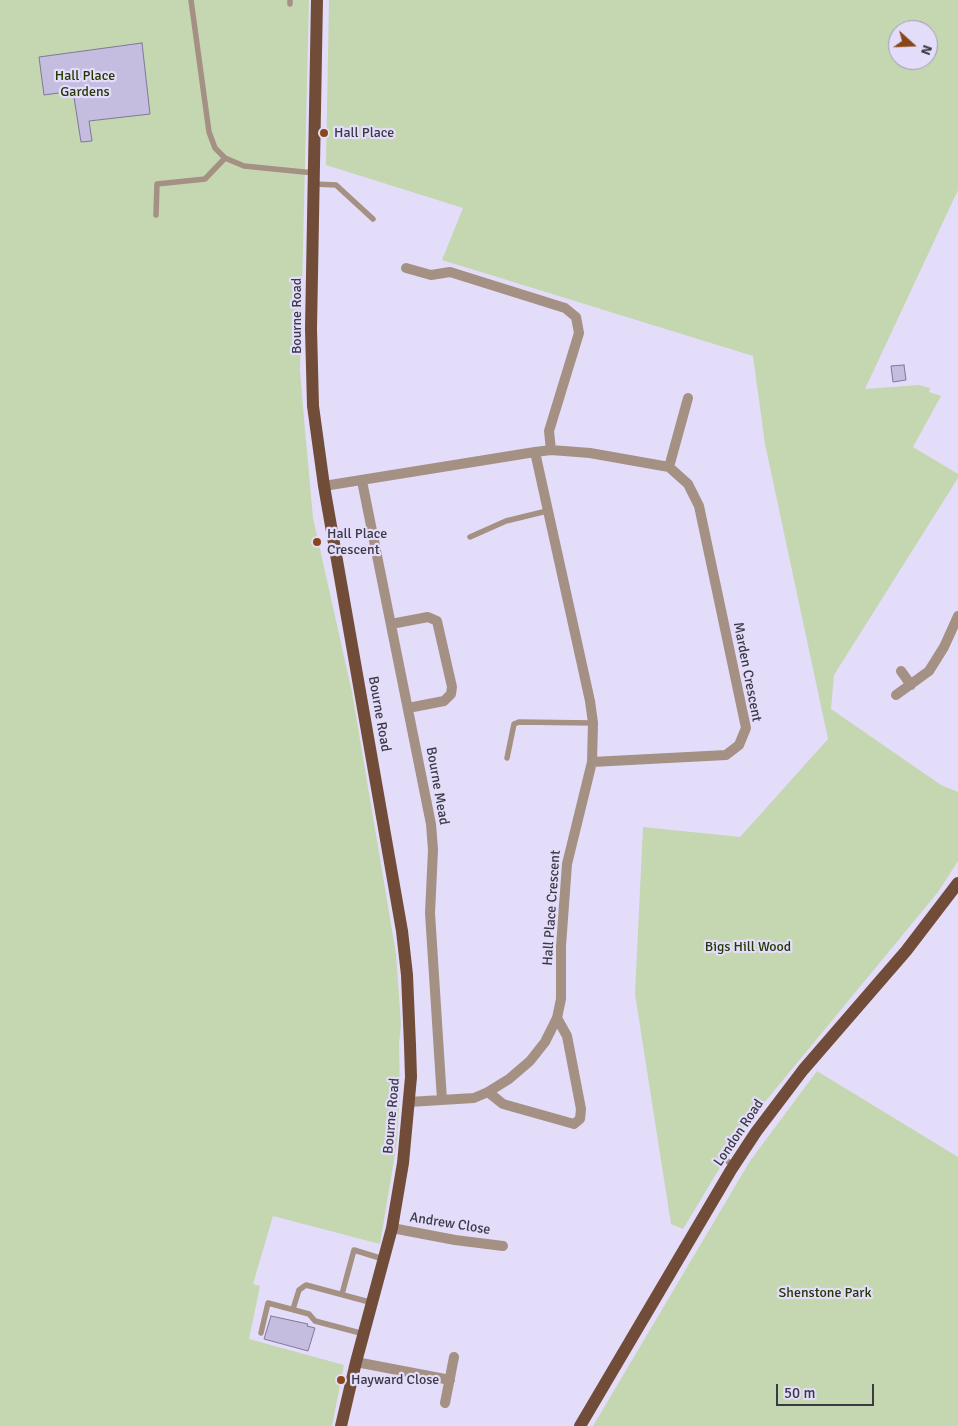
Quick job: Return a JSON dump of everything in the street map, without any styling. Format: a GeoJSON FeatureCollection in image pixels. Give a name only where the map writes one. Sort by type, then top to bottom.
{"type":"FeatureCollection","features":[{"type":"Feature","properties":{"kind":"main road","name":"Bourne Road"},"geometry":{"type":"LineString","coordinates":[[317,0],[313,406],[324,486],[402,931],[407,975],[410,1046],[409,1102],[403,1164],[392,1228],[341,1426]]}},
{"type":"Feature","properties":{"kind":"main road","name":"London Road"},"geometry":{"type":"LineString","coordinates":[[580,1426],[734,1165],[803,1070],[906,952],[958,883]]}},
{"type":"Feature","properties":{"kind":"street"},"geometry":{"type":"LineString","coordinates":[[406,268],[431,275],[450,272],[565,308],[576,317],[578,334],[549,430],[551,450]]}},
{"type":"Feature","properties":{"kind":"street"},"geometry":{"type":"LineString","coordinates":[[324,486],[551,450],[590,453],[670,467],[688,398]]}},
{"type":"Feature","properties":{"kind":"street","name":"Hall Place Crescent"},"geometry":{"type":"LineString","coordinates":[[409,1102],[474,1098],[509,1080],[530,1061],[545,1042],[557,1018],[561,999],[561,946],[567,864],[592,762],[593,723],[590,701],[535,452]]}},
{"type":"Feature","properties":{"kind":"street","name":"Marden Crescent"},"geometry":{"type":"LineString","coordinates":[[592,762],[726,754],[739,744],[746,728],[699,506],[688,484],[670,467]]}},
{"type":"Feature","properties":{"kind":"street","name":"Bourne Mead"},"geometry":{"type":"LineString","coordinates":[[362,481],[432,832],[430,913],[442,1100]]}},
{"type":"Feature","properties":{"kind":"street"},"geometry":{"type":"LineString","coordinates":[[896,695],[929,671],[944,647],[958,616]]}},
{"type":"Feature","properties":{"kind":"street"},"geometry":{"type":"LineString","coordinates":[[392,624],[428,617],[437,621],[452,687],[452,694],[444,701],[408,708]]}},
{"type":"Feature","properties":{"kind":"street"},"geometry":{"type":"LineString","coordinates":[[901,671],[911,685]]}},
{"type":"Feature","properties":{"kind":"street"},"geometry":{"type":"LineString","coordinates":[[488,1092],[503,1104],[574,1124],[580,1119],[581,1109],[567,1036],[557,1018]]}},
{"type":"Feature","properties":{"kind":"street","name":"Andrew Close"},"geometry":{"type":"LineString","coordinates":[[392,1228],[455,1240],[503,1246]]}},
{"type":"Feature","properties":{"kind":"street"},"geometry":{"type":"LineString","coordinates":[[445,1403],[454,1357]]}},
{"type":"Feature","properties":{"kind":"street"},"geometry":{"type":"LineString","coordinates":[[356,1362],[450,1380]]}},
{"type":"Feature","properties":{"kind":"lane"},"geometry":{"type":"LineString","coordinates":[[191,0],[209,132],[215,148],[224,158],[244,166],[336,185],[374,219]]}},
{"type":"Feature","properties":{"kind":"lane"},"geometry":{"type":"LineString","coordinates":[[156,215],[157,184],[205,179],[224,158]]}},
{"type":"Feature","properties":{"kind":"lane"},"geometry":{"type":"LineString","coordinates":[[470,537],[506,521],[547,511]]}},
{"type":"Feature","properties":{"kind":"lane"},"geometry":{"type":"LineString","coordinates":[[507,758],[514,724],[519,722],[593,723]]}},
{"type":"Feature","properties":{"kind":"lane"},"geometry":{"type":"LineString","coordinates":[[722,1158],[734,1165]]}},
{"type":"Feature","properties":{"kind":"lane"},"geometry":{"type":"LineString","coordinates":[[342,1294],[354,1250],[385,1260]]}},
{"type":"Feature","properties":{"kind":"lane"},"geometry":{"type":"LineString","coordinates":[[293,1309],[299,1290],[306,1285],[373,1303]]}},
{"type":"Feature","properties":{"kind":"lane"},"geometry":{"type":"LineString","coordinates":[[261,1333],[268,1303],[309,1314],[315,1321],[364,1334]]}},
{"type":"Feature","properties":{"kind":"green space","name":"Hall Place Gardens"},"geometry":{"type":"Polygon","coordinates":[[[0,0],[309,0],[300,370],[313,518],[352,692],[396,954],[401,1025],[399,1044],[400,1093],[397,1142],[380,1244],[273,1216],[253,1284],[260,1286],[249,1339],[344,1365],[332,1426],[0,1426],[0,0]]]}},
{"type":"Feature","properties":{"kind":"green space","name":"Bigs Hill Wood"},"geometry":{"type":"Polygon","coordinates":[[[329,0],[958,0],[958,190],[865,389],[919,385],[930,388],[929,392],[941,396],[913,447],[958,474],[958,478],[834,675],[831,709],[941,785],[958,792],[958,861],[938,892],[745,1126],[683,1229],[671,1224],[635,994],[643,827],[740,837],[828,739],[765,444],[753,356],[442,260],[463,208],[326,165],[329,0]]]}},
{"type":"Feature","properties":{"kind":"green space","name":"Shenstone Park"},"geometry":{"type":"Polygon","coordinates":[[[817,1071],[958,1157],[958,1426],[593,1426],[750,1161],[817,1071]]]}},
{"type":"Feature","properties":{"kind":"building"},"geometry":{"type":"Polygon","coordinates":[[[142,43],[150,114],[89,121],[92,141],[81,142],[73,91],[44,95],[39,57],[142,43]]]}},
{"type":"Feature","properties":{"kind":"building"},"geometry":{"type":"Polygon","coordinates":[[[904,365],[906,380],[893,382],[891,366],[904,365]]]}},
{"type":"Feature","properties":{"kind":"building"},"geometry":{"type":"Polygon","coordinates":[[[271,1316],[308,1324],[307,1326],[315,1328],[308,1351],[264,1339],[271,1316]]]}},
{"type":"Feature","properties":{"kind":"place","name":"Hall Place"},"geometry":{"type":"Point","coordinates":[324,133]}},
{"type":"Feature","properties":{"kind":"place","name":"Hall Place Crescent"},"geometry":{"type":"Point","coordinates":[317,542]}},
{"type":"Feature","properties":{"kind":"place","name":"Hayward Close"},"geometry":{"type":"Point","coordinates":[341,1380]}}]}
